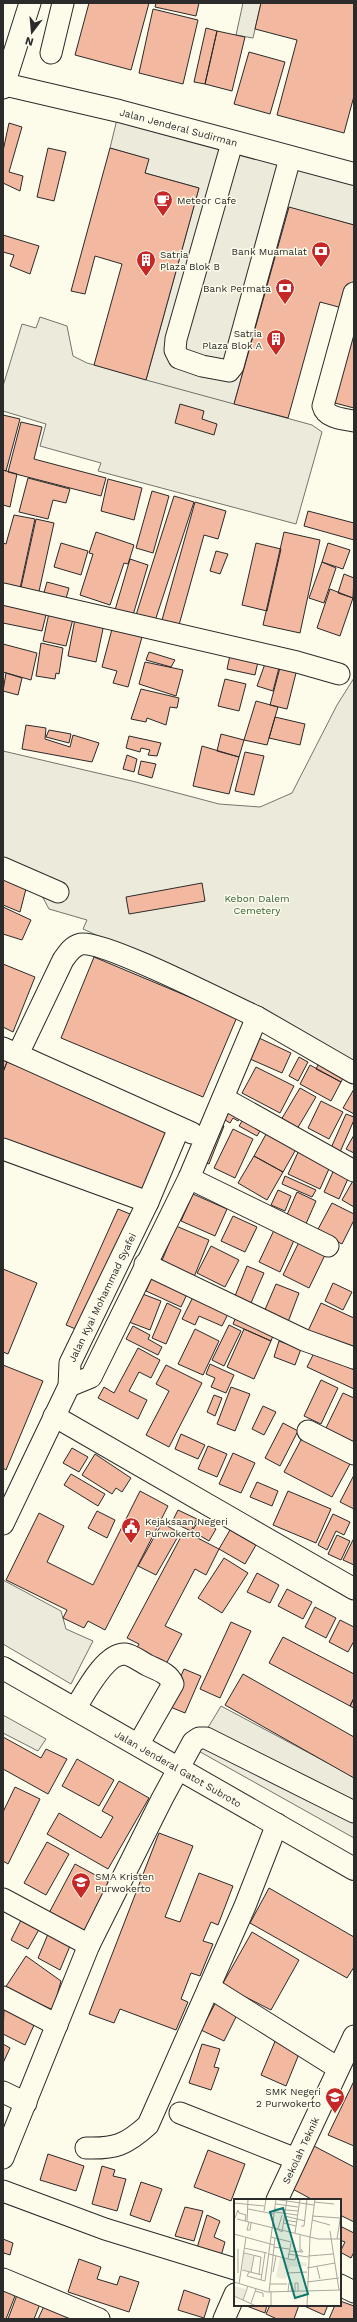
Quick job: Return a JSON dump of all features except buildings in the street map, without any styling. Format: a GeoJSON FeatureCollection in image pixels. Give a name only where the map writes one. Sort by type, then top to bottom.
{"type":"FeatureCollection","features":[{"type":"Feature","properties":{"kind":"main road","name":"Jalan Jenderal Sudirman"},"geometry":{"type":"LineString","coordinates":[[3,85],[119,111],[232,143],[354,174]]}},
{"type":"Feature","properties":{"kind":"main road","name":"Jalan Jenderal Gatot Subroto"},"geometry":{"type":"LineString","coordinates":[[3,1668],[354,1869]]}},
{"type":"Feature","properties":{"kind":"street"},"geometry":{"type":"LineString","coordinates":[[3,85],[30,3]]}},
{"type":"Feature","properties":{"kind":"street"},"geometry":{"type":"LineString","coordinates":[[51,53],[63,3]]}},
{"type":"Feature","properties":{"kind":"street"},"geometry":{"type":"LineString","coordinates":[[232,143],[176,340],[175,350],[179,358],[202,366],[229,372],[233,366],[290,158]]}},
{"type":"Feature","properties":{"kind":"street"},"geometry":{"type":"LineString","coordinates":[[354,293],[324,406],[325,410],[330,415],[354,421]]}},
{"type":"Feature","properties":{"kind":"street"},"geometry":{"type":"LineString","coordinates":[[3,594],[297,662],[339,674]]}},
{"type":"Feature","properties":{"kind":"street"},"geometry":{"type":"LineString","coordinates":[[3,868],[58,892]]}},
{"type":"Feature","properties":{"kind":"street"},"geometry":{"type":"LineString","coordinates":[[205,1138],[179,1128],[10,1051],[70,949],[81,944],[116,951],[257,1017],[354,1073]]}},
{"type":"Feature","properties":{"kind":"street"},"geometry":{"type":"LineString","coordinates":[[69,1386],[91,1377],[145,1264],[189,1178],[257,1017]]}},
{"type":"Feature","properties":{"kind":"street"},"geometry":{"type":"LineString","coordinates":[[223,1098],[354,1171]]}},
{"type":"Feature","properties":{"kind":"street","name":"Jalan Kyai Mohammad Syafei"},"geometry":{"type":"LineString","coordinates":[[3,1524],[11,1486],[54,1416],[69,1386],[70,1363],[148,1202],[179,1128]]}},
{"type":"Feature","properties":{"kind":"street"},"geometry":{"type":"LineString","coordinates":[[3,1149],[148,1202]]}},
{"type":"Feature","properties":{"kind":"street"},"geometry":{"type":"LineString","coordinates":[[189,1178],[328,1246]]}},
{"type":"Feature","properties":{"kind":"street"},"geometry":{"type":"LineString","coordinates":[[145,1264],[304,1340],[354,1358]]}},
{"type":"Feature","properties":{"kind":"street"},"geometry":{"type":"LineString","coordinates":[[54,1416],[354,1589]]}},
{"type":"Feature","properties":{"kind":"street"},"geometry":{"type":"LineString","coordinates":[[308,1431],[354,1454]]}},
{"type":"Feature","properties":{"kind":"street"},"geometry":{"type":"LineString","coordinates":[[75,1709],[107,1661],[116,1654],[126,1654],[165,1674],[171,1678],[174,1684],[138,1745]]}},
{"type":"Feature","properties":{"kind":"street"},"geometry":{"type":"LineString","coordinates":[[3,2158],[89,1945],[193,1742],[199,1738],[206,1738],[354,1812]]}},
{"type":"Feature","properties":{"kind":"street"},"geometry":{"type":"LineString","coordinates":[[86,2148],[108,2149],[136,2136],[148,2125],[245,1906],[277,1824]]}},
{"type":"Feature","properties":{"kind":"street"},"geometry":{"type":"LineString","coordinates":[[3,1899],[89,1945]]}},
{"type":"Feature","properties":{"kind":"street"},"geometry":{"type":"LineString","coordinates":[[209,1987],[338,2068]]}},
{"type":"Feature","properties":{"kind":"street"},"geometry":{"type":"LineString","coordinates":[[3,1997],[57,2025]]}},
{"type":"Feature","properties":{"kind":"street","name":"Sekolah Teknik"},"geometry":{"type":"LineString","coordinates":[[277,2199],[354,2036]]}},
{"type":"Feature","properties":{"kind":"street"},"geometry":{"type":"LineString","coordinates":[[3,2092],[26,2102]]}},
{"type":"Feature","properties":{"kind":"street"},"geometry":{"type":"LineString","coordinates":[[180,2113],[296,2159]]}},
{"type":"Feature","properties":{"kind":"street"},"geometry":{"type":"LineString","coordinates":[[3,2191],[105,2229],[234,2269]]}},
{"type":"Feature","properties":{"kind":"street"},"geometry":{"type":"LineString","coordinates":[[3,2279],[99,2319]]}},
{"type":"Feature","properties":{"kind":"street"},"geometry":{"type":"LineString","coordinates":[[341,2286],[354,2292]]}},
{"type":"Feature","properties":{"kind":"street"},"geometry":{"type":"LineString","coordinates":[[224,2319],[234,2296]]}},
{"type":"Feature","properties":{"kind":"green space"},"geometry":{"type":"Polygon","coordinates":[[[243,3],[261,3],[253,38],[236,35],[243,3]]]}},
{"type":"Feature","properties":{"kind":"green space"},"geometry":{"type":"Polygon","coordinates":[[[40,317],[67,326],[73,356],[87,363],[312,425],[322,432],[296,524],[98,471],[101,463],[40,446],[46,424],[3,411],[3,386],[22,324],[36,328],[40,317]]]}},
{"type":"Feature","properties":{"kind":"green space","name":"Kebon Dalem Cemetery"},"geometry":{"type":"Polygon","coordinates":[[[354,678],[354,1073],[204,984],[83,929],[87,920],[49,909],[42,896],[3,862],[3,751],[136,782],[219,804],[260,807],[292,793],[337,705],[354,678]]]}},
{"type":"Feature","properties":{"kind":"shaded area"},"geometry":{"type":"Polygon","coordinates":[[[119,111],[354,174],[354,225],[289,208],[234,404],[146,380],[199,188],[145,173],[148,159],[110,148],[119,111]]]}},
{"type":"Feature","properties":{"kind":"shaded area"},"geometry":{"type":"Polygon","coordinates":[[[3,1580],[61,1611],[66,1629],[93,1641],[71,1684],[3,1644],[3,1580]]]}},
{"type":"Feature","properties":{"kind":"shaded area"},"geometry":{"type":"Polygon","coordinates":[[[221,1706],[354,1777],[354,1838],[195,1749],[221,1706]]]}},
{"type":"Feature","properties":{"kind":"shaded area"},"geometry":{"type":"Polygon","coordinates":[[[3,1715],[46,1739],[38,1751],[3,1733],[3,1715]]]}},
{"type":"Feature","properties":{"kind":"place","name":"Meteor Cafe"},"geometry":{"type":"Point","coordinates":[163,217]}},
{"type":"Feature","properties":{"kind":"place","name":"Bank Muamalat"},"geometry":{"type":"Point","coordinates":[321,268]}},
{"type":"Feature","properties":{"kind":"place","name":"Satria Plaza Blok B"},"geometry":{"type":"Point","coordinates":[146,277]}},
{"type":"Feature","properties":{"kind":"place","name":"Bank Permata"},"geometry":{"type":"Point","coordinates":[285,305]}},
{"type":"Feature","properties":{"kind":"place","name":"Satria Plaza Blok A"},"geometry":{"type":"Point","coordinates":[276,356]}},
{"type":"Feature","properties":{"kind":"place","name":"Kejaksaan Negeri Purwokerto"},"geometry":{"type":"Point","coordinates":[131,1544]}},
{"type":"Feature","properties":{"kind":"place","name":"SMA Kristen Purwokerto"},"geometry":{"type":"Point","coordinates":[81,1899]}},
{"type":"Feature","properties":{"kind":"place","name":"SMK Negeri 2 Purwokerto"},"geometry":{"type":"Point","coordinates":[335,2114]}}]}
